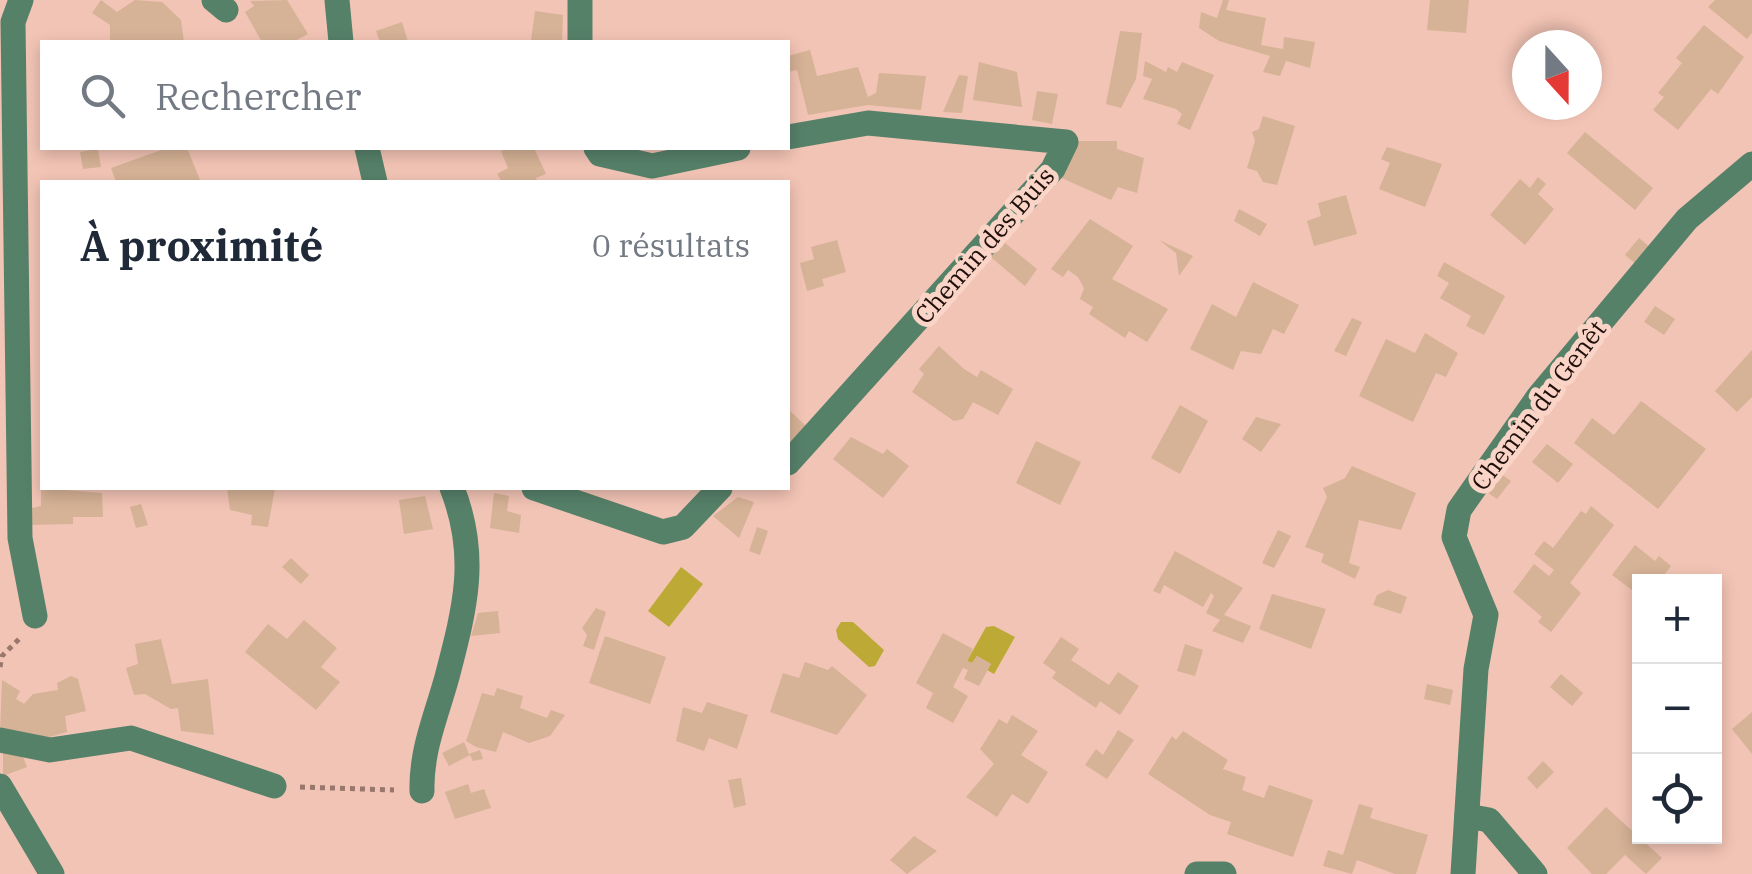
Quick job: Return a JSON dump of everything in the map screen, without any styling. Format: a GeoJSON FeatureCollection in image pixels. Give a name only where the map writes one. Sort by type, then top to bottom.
{"type":"FeatureCollection","features":[{"type":"Feature","properties":{"kind":"street"},"geometry":{"type":"LineString","coordinates":[[337,0],[341,40]]}},
{"type":"Feature","properties":{"kind":"street"},"geometry":{"type":"LineString","coordinates":[[580,0],[580,40]]}},
{"type":"Feature","properties":{"kind":"street"},"geometry":{"type":"LineString","coordinates":[[11,14],[6,182],[20,538],[34,616]]}},
{"type":"Feature","properties":{"kind":"street","name":"Chemin des Buis"},"geometry":{"type":"LineString","coordinates":[[790,136],[868,123],[1066,142],[1041,183],[790,460]]}},
{"type":"Feature","properties":{"kind":"street"},"geometry":{"type":"LineString","coordinates":[[367,150],[375,180]]}},
{"type":"Feature","properties":{"kind":"street"},"geometry":{"type":"LineString","coordinates":[[597,150],[600,154],[652,166],[728,150]]}},
{"type":"Feature","properties":{"kind":"street","name":"Chemin du Genêt"},"geometry":{"type":"LineString","coordinates":[[1463,874],[1476,668],[1486,615],[1454,537],[1458,510],[1539,396],[1687,219],[1752,164]]}},
{"type":"Feature","properties":{"kind":"street"},"geometry":{"type":"LineString","coordinates":[[422,791],[422,758],[447,676],[470,560],[466,524],[453,490]]}},
{"type":"Feature","properties":{"kind":"street"},"geometry":{"type":"LineString","coordinates":[[540,490],[663,532],[683,527],[718,490]]}},
{"type":"Feature","properties":{"kind":"street"},"geometry":{"type":"LineString","coordinates":[[0,740],[50,750],[131,738],[274,786]]}},
{"type":"Feature","properties":{"kind":"street"},"geometry":{"type":"LineString","coordinates":[[0,786],[52,874]]}},
{"type":"Feature","properties":{"kind":"street"},"geometry":{"type":"LineString","coordinates":[[1468,816],[1490,820],[1534,874]]}},
{"type":"Feature","properties":{"kind":"street"},"geometry":{"type":"LineString","coordinates":[[1197,874],[1224,874]]}},
{"type":"Feature","properties":{"kind":"path"},"geometry":{"type":"LineString","coordinates":[[0,668],[2,656],[32,628],[34,616]]}},
{"type":"Feature","properties":{"kind":"path"},"geometry":{"type":"LineString","coordinates":[[274,786],[422,791]]}},
{"type":"Feature","properties":{"kind":"shaded area"},"geometry":{"type":"Polygon","coordinates":[[[681,567],[703,584],[669,627],[648,611],[681,567]]]}},
{"type":"Feature","properties":{"kind":"shaded area"},"geometry":{"type":"Polygon","coordinates":[[[841,622],[853,622],[884,650],[875,666],[869,667],[838,639],[836,630],[841,622]]]}},
{"type":"Feature","properties":{"kind":"shaded area"},"geometry":{"type":"Polygon","coordinates":[[[994,626],[1015,637],[994,674],[987,670],[991,664],[977,656],[972,663],[967,661],[986,627],[994,626]]]}},
{"type":"Feature","properties":{"kind":"building"},"geometry":{"type":"Polygon","coordinates":[[[101,0],[117,12],[135,0],[162,2],[181,20],[184,40],[110,40],[110,25],[92,13],[101,0]]]}},
{"type":"Feature","properties":{"kind":"building"},"geometry":{"type":"Polygon","coordinates":[[[287,0],[308,34],[297,40],[261,40],[245,12],[254,6],[250,1],[287,0]]]}},
{"type":"Feature","properties":{"kind":"building"},"geometry":{"type":"Polygon","coordinates":[[[1223,0],[1229,0],[1226,10],[1266,18],[1261,45],[1283,49],[1284,37],[1315,42],[1310,68],[1286,61],[1280,76],[1263,72],[1270,56],[1219,41],[1199,28],[1201,12],[1217,18],[1223,0]]]}},
{"type":"Feature","properties":{"kind":"building"},"geometry":{"type":"Polygon","coordinates":[[[1430,0],[1469,0],[1466,33],[1427,30],[1430,0]]]}},
{"type":"Feature","properties":{"kind":"building"},"geometry":{"type":"Polygon","coordinates":[[[1715,0],[1752,0],[1752,33],[1747,39],[1708,7],[1715,0]]]}},
{"type":"Feature","properties":{"kind":"building"},"geometry":{"type":"Polygon","coordinates":[[[535,11],[563,15],[562,40],[531,40],[535,11]]]}},
{"type":"Feature","properties":{"kind":"building"},"geometry":{"type":"Polygon","coordinates":[[[402,22],[407,40],[379,40],[376,31],[402,22]]]}},
{"type":"Feature","properties":{"kind":"building"},"geometry":{"type":"Polygon","coordinates":[[[1704,25],[1744,57],[1718,94],[1711,89],[1678,130],[1653,110],[1664,97],[1658,93],[1682,63],[1676,58],[1704,25]]]}},
{"type":"Feature","properties":{"kind":"building"},"geometry":{"type":"Polygon","coordinates":[[[1120,31],[1142,33],[1136,79],[1121,108],[1106,104],[1120,31]]]}},
{"type":"Feature","properties":{"kind":"building"},"geometry":{"type":"Polygon","coordinates":[[[810,50],[817,76],[858,67],[868,97],[876,93],[879,73],[926,76],[921,110],[868,105],[808,115],[797,70],[790,72],[790,55],[810,50]]]}},
{"type":"Feature","properties":{"kind":"building"},"geometry":{"type":"Polygon","coordinates":[[[1145,61],[1166,72],[1168,67],[1177,72],[1182,62],[1214,75],[1190,130],[1177,124],[1182,114],[1176,109],[1143,99],[1152,79],[1143,76],[1145,61]]]}},
{"type":"Feature","properties":{"kind":"building"},"geometry":{"type":"Polygon","coordinates":[[[979,62],[1017,72],[1022,107],[973,100],[979,62]]]}},
{"type":"Feature","properties":{"kind":"building"},"geometry":{"type":"Polygon","coordinates":[[[959,75],[968,76],[962,113],[943,112],[959,75]]]}},
{"type":"Feature","properties":{"kind":"building"},"geometry":{"type":"Polygon","coordinates":[[[1037,91],[1058,94],[1052,124],[1032,120],[1037,91]]]}},
{"type":"Feature","properties":{"kind":"building"},"geometry":{"type":"Polygon","coordinates":[[[1263,116],[1295,126],[1277,185],[1263,182],[1257,171],[1247,168],[1255,141],[1252,132],[1259,129],[1263,116]]]}},
{"type":"Feature","properties":{"kind":"building"},"geometry":{"type":"Polygon","coordinates":[[[1585,132],[1653,188],[1635,210],[1567,153],[1585,132]]]}},
{"type":"Feature","properties":{"kind":"building"},"geometry":{"type":"Polygon","coordinates":[[[1077,141],[1117,141],[1117,149],[1144,158],[1137,193],[1118,187],[1111,200],[1057,176],[1077,141]]]}},
{"type":"Feature","properties":{"kind":"building"},"geometry":{"type":"Polygon","coordinates":[[[1387,147],[1442,164],[1425,207],[1379,189],[1390,163],[1381,159],[1387,147]]]}},
{"type":"Feature","properties":{"kind":"building"},"geometry":{"type":"Polygon","coordinates":[[[98,150],[101,167],[83,169],[80,152],[98,150]]]}},
{"type":"Feature","properties":{"kind":"building"},"geometry":{"type":"Polygon","coordinates":[[[161,150],[188,150],[200,180],[115,180],[111,168],[161,150]]]}},
{"type":"Feature","properties":{"kind":"building"},"geometry":{"type":"Polygon","coordinates":[[[535,150],[546,174],[537,180],[501,180],[497,174],[508,168],[501,151],[535,150]]]}},
{"type":"Feature","properties":{"kind":"building"},"geometry":{"type":"Polygon","coordinates":[[[1538,177],[1546,184],[1538,194],[1554,209],[1525,245],[1490,215],[1520,179],[1530,188],[1538,177]]]}},
{"type":"Feature","properties":{"kind":"building"},"geometry":{"type":"Polygon","coordinates":[[[1346,195],[1357,234],[1314,246],[1307,221],[1321,216],[1318,203],[1346,195]]]}},
{"type":"Feature","properties":{"kind":"building"},"geometry":{"type":"Polygon","coordinates":[[[1239,209],[1267,224],[1260,236],[1234,221],[1239,209]]]}},
{"type":"Feature","properties":{"kind":"building"},"geometry":{"type":"Polygon","coordinates":[[[1090,219],[1133,246],[1112,279],[1168,309],[1147,342],[1129,331],[1125,338],[1089,314],[1093,307],[1080,299],[1084,288],[1078,277],[1068,270],[1063,277],[1051,269],[1090,219]]]}},
{"type":"Feature","properties":{"kind":"building"},"geometry":{"type":"Polygon","coordinates":[[[1639,238],[1651,248],[1637,265],[1625,255],[1639,238]]]}},
{"type":"Feature","properties":{"kind":"building"},"geometry":{"type":"Polygon","coordinates":[[[1000,239],[1037,269],[1025,286],[987,254],[1000,239]]]}},
{"type":"Feature","properties":{"kind":"building"},"geometry":{"type":"Polygon","coordinates":[[[837,240],[846,272],[822,279],[824,286],[807,291],[800,263],[814,259],[811,247],[837,240]]]}},
{"type":"Feature","properties":{"kind":"building"},"geometry":{"type":"Polygon","coordinates":[[[1159,240],[1193,256],[1179,276],[1176,253],[1159,240]]]}},
{"type":"Feature","properties":{"kind":"building"},"geometry":{"type":"Polygon","coordinates":[[[1444,262],[1505,296],[1484,335],[1466,326],[1471,316],[1440,298],[1449,283],[1437,276],[1444,262]]]}},
{"type":"Feature","properties":{"kind":"building"},"geometry":{"type":"Polygon","coordinates":[[[1253,282],[1299,305],[1284,334],[1273,329],[1261,354],[1241,351],[1233,370],[1190,349],[1212,304],[1236,317],[1253,282]]]}},
{"type":"Feature","properties":{"kind":"building"},"geometry":{"type":"Polygon","coordinates":[[[1655,306],[1675,319],[1664,335],[1644,322],[1655,306]]]}},
{"type":"Feature","properties":{"kind":"building"},"geometry":{"type":"Polygon","coordinates":[[[1352,318],[1362,322],[1346,356],[1334,351],[1352,318]]]}},
{"type":"Feature","properties":{"kind":"building"},"geometry":{"type":"Polygon","coordinates":[[[1425,333],[1458,353],[1446,377],[1436,373],[1413,422],[1359,396],[1386,339],[1415,353],[1425,333]]]}},
{"type":"Feature","properties":{"kind":"building"},"geometry":{"type":"Polygon","coordinates":[[[939,346],[977,377],[981,370],[1013,389],[998,415],[973,402],[963,419],[954,421],[912,392],[924,374],[919,369],[939,346]]]}},
{"type":"Feature","properties":{"kind":"building"},"geometry":{"type":"Polygon","coordinates":[[[1752,350],[1752,397],[1737,412],[1715,391],[1752,350]]]}},
{"type":"Feature","properties":{"kind":"building"},"geometry":{"type":"Polygon","coordinates":[[[1641,401],[1706,449],[1658,509],[1574,443],[1592,418],[1614,435],[1641,401]]]}},
{"type":"Feature","properties":{"kind":"building"},"geometry":{"type":"Polygon","coordinates":[[[1180,405],[1208,421],[1180,474],[1151,458],[1180,405]]]}},
{"type":"Feature","properties":{"kind":"building"},"geometry":{"type":"Polygon","coordinates":[[[790,411],[807,427],[790,445],[790,411]]]}},
{"type":"Feature","properties":{"kind":"building"},"geometry":{"type":"Polygon","coordinates":[[[1256,417],[1281,424],[1261,452],[1242,439],[1256,417]]]}},
{"type":"Feature","properties":{"kind":"building"},"geometry":{"type":"Polygon","coordinates":[[[851,437],[883,454],[887,449],[909,466],[883,498],[833,459],[851,437]]]}},
{"type":"Feature","properties":{"kind":"building"},"geometry":{"type":"Polygon","coordinates":[[[1036,441],[1081,462],[1060,505],[1016,483],[1036,441]]]}},
{"type":"Feature","properties":{"kind":"building"},"geometry":{"type":"Polygon","coordinates":[[[1547,444],[1573,464],[1558,483],[1532,462],[1547,444]]]}},
{"type":"Feature","properties":{"kind":"building"},"geometry":{"type":"Polygon","coordinates":[[[1352,466],[1416,493],[1401,530],[1359,520],[1349,563],[1360,567],[1355,579],[1321,562],[1324,554],[1305,547],[1327,497],[1323,488],[1345,478],[1352,466]]]}},
{"type":"Feature","properties":{"kind":"building"},"geometry":{"type":"Polygon","coordinates":[[[1497,471],[1511,481],[1497,499],[1484,490],[1497,471]]]}},
{"type":"Feature","properties":{"kind":"building"},"geometry":{"type":"Polygon","coordinates":[[[41,490],[102,493],[103,517],[73,517],[73,524],[28,525],[28,509],[41,506],[41,490]]]}},
{"type":"Feature","properties":{"kind":"building"},"geometry":{"type":"Polygon","coordinates":[[[227,490],[275,490],[268,527],[251,525],[252,515],[230,510],[227,490]]]}},
{"type":"Feature","properties":{"kind":"building"},"geometry":{"type":"Polygon","coordinates":[[[494,493],[509,496],[507,511],[521,515],[519,533],[490,528],[494,493]]]}},
{"type":"Feature","properties":{"kind":"building"},"geometry":{"type":"Polygon","coordinates":[[[425,496],[433,529],[404,534],[399,500],[425,496]]]}},
{"type":"Feature","properties":{"kind":"building"},"geometry":{"type":"Polygon","coordinates":[[[738,497],[754,502],[739,538],[713,516],[738,497]]]}},
{"type":"Feature","properties":{"kind":"building"},"geometry":{"type":"Polygon","coordinates":[[[141,504],[148,525],[136,528],[130,507],[141,504]]]}},
{"type":"Feature","properties":{"kind":"building"},"geometry":{"type":"Polygon","coordinates":[[[1591,506],[1614,525],[1570,583],[1581,593],[1551,632],[1538,622],[1542,617],[1513,592],[1534,564],[1549,576],[1554,570],[1534,554],[1544,541],[1553,548],[1581,511],[1586,514],[1591,506]]]}},
{"type":"Feature","properties":{"kind":"building"},"geometry":{"type":"Polygon","coordinates":[[[757,527],[768,531],[760,555],[749,551],[757,527]]]}},
{"type":"Feature","properties":{"kind":"building"},"geometry":{"type":"Polygon","coordinates":[[[1278,530],[1291,536],[1274,568],[1262,563],[1278,530]]]}},
{"type":"Feature","properties":{"kind":"building"},"geometry":{"type":"Polygon","coordinates":[[[1635,545],[1655,561],[1659,556],[1671,566],[1665,574],[1632,574],[1632,590],[1612,575],[1635,545]]]}},
{"type":"Feature","properties":{"kind":"building"},"geometry":{"type":"Polygon","coordinates":[[[1175,551],[1243,588],[1224,615],[1251,626],[1243,643],[1212,631],[1220,620],[1206,613],[1214,596],[1211,593],[1203,607],[1164,585],[1160,594],[1153,591],[1175,551]]]}},
{"type":"Feature","properties":{"kind":"building"},"geometry":{"type":"Polygon","coordinates":[[[291,558],[309,575],[301,584],[282,567],[291,558]]]}},
{"type":"Feature","properties":{"kind":"building"},"geometry":{"type":"Polygon","coordinates":[[[1388,590],[1407,597],[1401,614],[1373,605],[1377,595],[1388,590]]]}},
{"type":"Feature","properties":{"kind":"building"},"geometry":{"type":"Polygon","coordinates":[[[1272,594],[1326,609],[1311,649],[1259,629],[1272,594]]]}},
{"type":"Feature","properties":{"kind":"building"},"geometry":{"type":"Polygon","coordinates":[[[596,608],[606,612],[594,650],[583,646],[587,635],[582,628],[596,608]]]}},
{"type":"Feature","properties":{"kind":"building"},"geometry":{"type":"Polygon","coordinates":[[[498,611],[500,633],[471,636],[478,613],[498,611]]]}},
{"type":"Feature","properties":{"kind":"building"},"geometry":{"type":"Polygon","coordinates":[[[304,620],[337,648],[321,667],[340,682],[316,710],[245,652],[268,624],[287,639],[304,620]]]}},
{"type":"Feature","properties":{"kind":"building"},"geometry":{"type":"Polygon","coordinates":[[[943,633],[973,649],[967,661],[972,663],[977,656],[991,664],[979,686],[964,679],[968,670],[963,668],[953,687],[968,696],[953,723],[926,708],[933,693],[916,683],[943,633]]]}},
{"type":"Feature","properties":{"kind":"building"},"geometry":{"type":"Polygon","coordinates":[[[605,636],[666,657],[650,704],[589,683],[605,636]]]}},
{"type":"Feature","properties":{"kind":"building"},"geometry":{"type":"Polygon","coordinates":[[[1061,637],[1079,649],[1071,660],[1109,685],[1118,672],[1139,686],[1120,715],[1100,701],[1096,708],[1052,678],[1056,672],[1043,663],[1061,637]]]}},
{"type":"Feature","properties":{"kind":"building"},"geometry":{"type":"Polygon","coordinates":[[[161,639],[172,684],[208,679],[214,735],[181,731],[178,708],[171,709],[145,694],[134,695],[126,668],[138,664],[135,644],[161,639]]]}},
{"type":"Feature","properties":{"kind":"building"},"geometry":{"type":"Polygon","coordinates":[[[1185,644],[1203,650],[1195,676],[1177,671],[1185,644]]]}},
{"type":"Feature","properties":{"kind":"building"},"geometry":{"type":"Polygon","coordinates":[[[805,662],[828,670],[832,666],[867,695],[837,735],[770,712],[783,673],[799,678],[805,662]]]}},
{"type":"Feature","properties":{"kind":"building"},"geometry":{"type":"Polygon","coordinates":[[[1561,674],[1583,693],[1572,706],[1550,687],[1561,674]]]}},
{"type":"Feature","properties":{"kind":"building"},"geometry":{"type":"Polygon","coordinates":[[[71,676],[78,679],[86,711],[65,716],[67,732],[39,740],[0,732],[2,680],[20,691],[16,699],[24,704],[33,694],[58,690],[57,683],[71,676]]]}},
{"type":"Feature","properties":{"kind":"building"},"geometry":{"type":"Polygon","coordinates":[[[1427,684],[1453,690],[1450,705],[1424,699],[1427,684]]]}},
{"type":"Feature","properties":{"kind":"building"},"geometry":{"type":"Polygon","coordinates":[[[497,688],[523,696],[520,708],[547,718],[551,710],[565,715],[550,736],[529,743],[503,732],[496,752],[476,747],[466,741],[482,693],[494,696],[497,688]]]}},
{"type":"Feature","properties":{"kind":"building"},"geometry":{"type":"Polygon","coordinates":[[[707,702],[748,715],[737,749],[709,738],[704,751],[676,741],[683,707],[702,713],[707,702]]]}},
{"type":"Feature","properties":{"kind":"building"},"geometry":{"type":"Polygon","coordinates":[[[1752,712],[1752,754],[1732,729],[1752,712]]]}},
{"type":"Feature","properties":{"kind":"building"},"geometry":{"type":"Polygon","coordinates":[[[1012,715],[1038,731],[1021,755],[1048,772],[1028,804],[1012,794],[997,817],[966,797],[994,764],[980,749],[999,719],[1007,724],[1012,715]]]}},
{"type":"Feature","properties":{"kind":"building"},"geometry":{"type":"Polygon","coordinates":[[[1118,730],[1134,740],[1107,779],[1085,765],[1096,749],[1103,755],[1118,730]]]}},
{"type":"Feature","properties":{"kind":"building"},"geometry":{"type":"Polygon","coordinates":[[[1183,731],[1228,760],[1223,769],[1246,777],[1242,790],[1264,798],[1269,785],[1313,800],[1293,857],[1227,834],[1231,822],[1210,815],[1148,774],[1172,736],[1176,740],[1183,731]]]}},
{"type":"Feature","properties":{"kind":"building"},"geometry":{"type":"Polygon","coordinates":[[[464,742],[469,754],[480,750],[483,759],[473,761],[470,755],[449,766],[442,753],[464,742]]]}},
{"type":"Feature","properties":{"kind":"building"},"geometry":{"type":"Polygon","coordinates":[[[3,753],[22,754],[27,767],[3,776],[3,753]]]}},
{"type":"Feature","properties":{"kind":"building"},"geometry":{"type":"Polygon","coordinates":[[[1543,761],[1554,772],[1537,789],[1527,778],[1543,761]]]}},
{"type":"Feature","properties":{"kind":"building"},"geometry":{"type":"Polygon","coordinates":[[[741,778],[746,805],[734,808],[728,780],[741,778]]]}},
{"type":"Feature","properties":{"kind":"building"},"geometry":{"type":"Polygon","coordinates":[[[468,784],[471,793],[484,789],[491,808],[455,819],[445,792],[468,784]]]}},
{"type":"Feature","properties":{"kind":"building"},"geometry":{"type":"Polygon","coordinates":[[[1359,804],[1373,808],[1370,818],[1428,835],[1416,874],[1395,874],[1357,860],[1352,874],[1323,866],[1328,850],[1343,855],[1359,804]]]}},
{"type":"Feature","properties":{"kind":"building"},"geometry":{"type":"Polygon","coordinates":[[[1606,807],[1632,831],[1632,844],[1647,844],[1662,858],[1646,874],[1625,855],[1606,874],[1592,874],[1567,848],[1606,807]]]}},
{"type":"Feature","properties":{"kind":"building"},"geometry":{"type":"Polygon","coordinates":[[[914,836],[937,851],[907,874],[890,860],[914,836]]]}}]}
